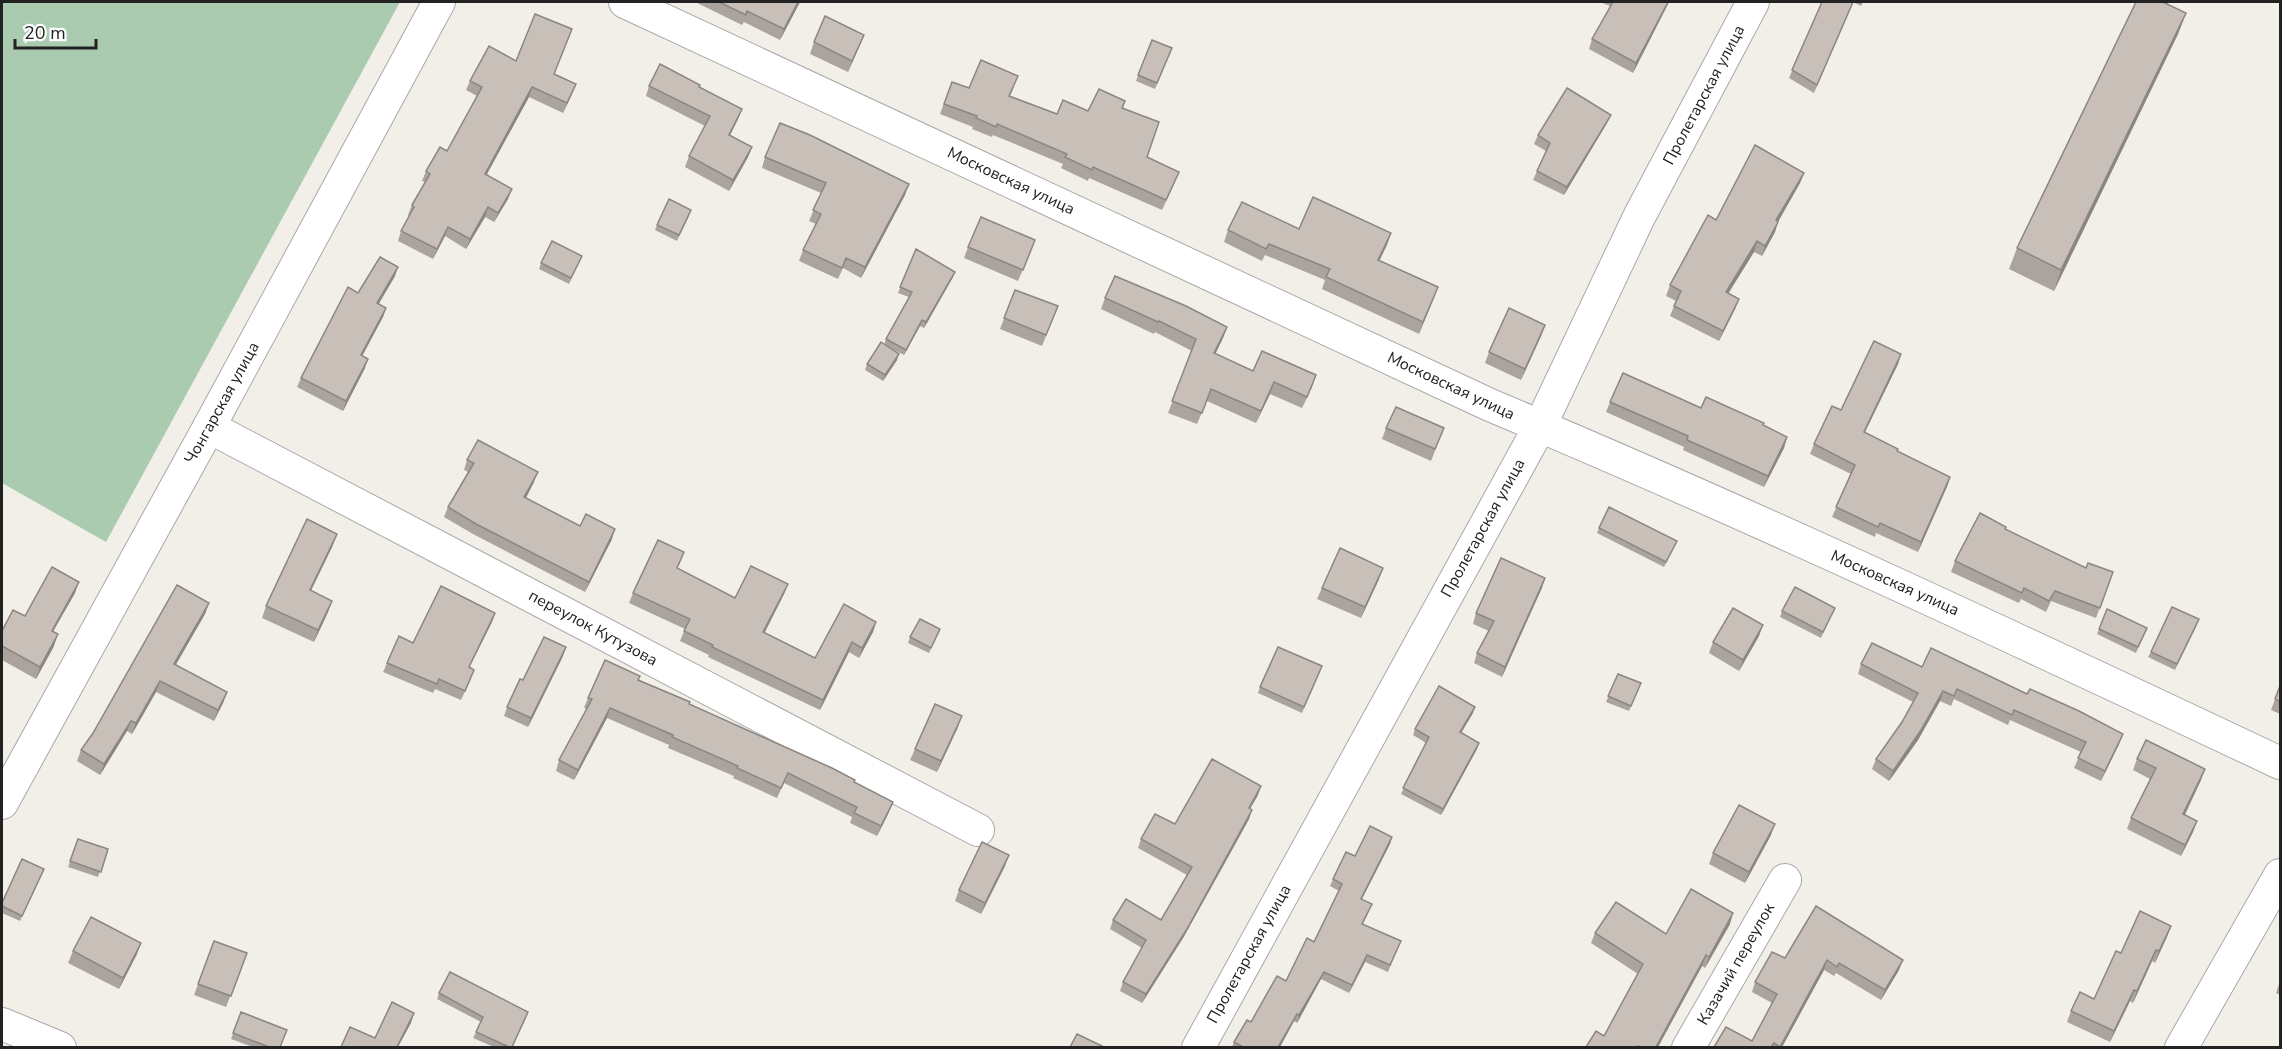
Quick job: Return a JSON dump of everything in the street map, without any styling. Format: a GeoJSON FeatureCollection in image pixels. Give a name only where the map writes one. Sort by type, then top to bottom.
{"type":"FeatureCollection","features":[{"type":"Feature","properties":{"kind":"street","name":"Чонгарская улица"},"geometry":{"type":"LineString","coordinates":[[2,803],[439,2]]}},
{"type":"Feature","properties":{"kind":"street","name":"Московская улица"},"geometry":{"type":"LineString","coordinates":[[625,2],[1490,405],[1597,450],[1936,601],[2280,763]]}},
{"type":"Feature","properties":{"kind":"street","name":"Пролетарская улица"},"geometry":{"type":"LineString","coordinates":[[1198,1047],[1539,426],[1639,217],[1753,2]]}},
{"type":"Feature","properties":{"kind":"street","name":"переулок Кутузова"},"geometry":{"type":"LineString","coordinates":[[209,427],[978,830]]}},
{"type":"Feature","properties":{"kind":"street"},"geometry":{"type":"LineString","coordinates":[[2181,1047],[2280,876]]}},
{"type":"Feature","properties":{"kind":"street","name":"Казачий переулок"},"geometry":{"type":"LineString","coordinates":[[1688,1047],[1785,880]]}},
{"type":"Feature","properties":{"kind":"street"},"geometry":{"type":"LineString","coordinates":[[2,1024],[60,1047]]}},
{"type":"Feature","properties":{"kind":"green space"},"geometry":{"type":"Polygon","coordinates":[[[2,2],[400,2],[106,542],[2,483],[2,2]]]}},
{"type":"Feature","properties":{"kind":"building"},"geometry":{"type":"Polygon","coordinates":[[[719,2],[798,2],[784,29],[747,11],[746,15],[719,2]]]}},
{"type":"Feature","properties":{"kind":"building"},"geometry":{"type":"Polygon","coordinates":[[[1613,2],[1668,2],[1636,63],[1592,39],[1613,2]]]}},
{"type":"Feature","properties":{"kind":"building"},"geometry":{"type":"Polygon","coordinates":[[[1822,2],[1853,2],[1817,85],[1792,70],[1822,2]]]}},
{"type":"Feature","properties":{"kind":"building"},"geometry":{"type":"Polygon","coordinates":[[[2136,2],[2163,2],[2186,13],[2061,270],[2017,248],[2136,2]]]}},
{"type":"Feature","properties":{"kind":"building"},"geometry":{"type":"Polygon","coordinates":[[[535,14],[572,29],[554,74],[576,84],[567,103],[532,87],[485,174],[512,189],[498,213],[488,207],[470,239],[448,227],[437,249],[401,231],[414,207],[412,205],[430,174],[426,171],[440,147],[447,151],[482,87],[470,81],[489,46],[516,61],[535,14]]]}},
{"type":"Feature","properties":{"kind":"building"},"geometry":{"type":"Polygon","coordinates":[[[825,16],[864,35],[852,61],[814,42],[825,16]]]}},
{"type":"Feature","properties":{"kind":"building"},"geometry":{"type":"Polygon","coordinates":[[[1152,40],[1172,48],[1157,83],[1138,75],[1152,40]]]}},
{"type":"Feature","properties":{"kind":"building"},"geometry":{"type":"Polygon","coordinates":[[[981,60],[1018,76],[1009,96],[1057,114],[1063,100],[1088,111],[1099,89],[1125,101],[1122,108],[1159,122],[1147,157],[1179,172],[1166,200],[1093,167],[1092,170],[1065,157],[1067,154],[944,104],[952,82],[969,88],[981,60]]]}},
{"type":"Feature","properties":{"kind":"building"},"geometry":{"type":"Polygon","coordinates":[[[660,64],[742,109],[729,135],[752,147],[733,180],[689,156],[710,116],[649,86],[660,64]]]}},
{"type":"Feature","properties":{"kind":"building"},"geometry":{"type":"Polygon","coordinates":[[[1567,88],[1611,115],[1567,187],[1537,171],[1550,143],[1538,135],[1567,88]]]}},
{"type":"Feature","properties":{"kind":"building"},"geometry":{"type":"Polygon","coordinates":[[[780,123],[810,135],[909,184],[865,267],[846,258],[842,268],[803,250],[821,214],[813,210],[826,183],[765,157],[780,123]]]}},
{"type":"Feature","properties":{"kind":"building"},"geometry":{"type":"Polygon","coordinates":[[[1755,145],[1804,173],[1776,220],[1778,222],[1765,246],[1757,241],[1726,292],[1739,299],[1723,331],[1674,306],[1681,291],[1670,285],[1708,215],[1716,220],[1755,145]]]}},
{"type":"Feature","properties":{"kind":"building"},"geometry":{"type":"Polygon","coordinates":[[[1313,197],[1391,233],[1378,260],[1438,287],[1423,322],[1326,277],[1330,269],[1269,244],[1266,249],[1228,230],[1242,202],[1299,229],[1313,197]]]}},
{"type":"Feature","properties":{"kind":"building"},"geometry":{"type":"Polygon","coordinates":[[[669,199],[691,210],[679,235],[657,225],[669,199]]]}},
{"type":"Feature","properties":{"kind":"building"},"geometry":{"type":"Polygon","coordinates":[[[981,217],[1035,240],[1023,270],[968,247],[981,217]]]}},
{"type":"Feature","properties":{"kind":"building"},"geometry":{"type":"Polygon","coordinates":[[[552,241],[582,256],[571,278],[541,263],[552,241]]]}},
{"type":"Feature","properties":{"kind":"building"},"geometry":{"type":"Polygon","coordinates":[[[916,249],[955,272],[926,322],[922,320],[906,350],[886,339],[912,292],[900,287],[916,249]]]}},
{"type":"Feature","properties":{"kind":"building"},"geometry":{"type":"Polygon","coordinates":[[[380,257],[398,267],[377,303],[386,308],[361,355],[368,359],[346,401],[301,378],[348,287],[358,293],[380,257]]]}},
{"type":"Feature","properties":{"kind":"building"},"geometry":{"type":"Polygon","coordinates":[[[1115,276],[1186,306],[1227,327],[1214,353],[1253,371],[1262,351],[1316,375],[1307,397],[1274,382],[1261,411],[1211,389],[1202,413],[1172,401],[1196,339],[1105,298],[1115,276]]]}},
{"type":"Feature","properties":{"kind":"building"},"geometry":{"type":"Polygon","coordinates":[[[1015,290],[1058,306],[1046,335],[1004,318],[1015,290]]]}},
{"type":"Feature","properties":{"kind":"building"},"geometry":{"type":"Polygon","coordinates":[[[1509,308],[1545,325],[1525,369],[1489,352],[1509,308]]]}},
{"type":"Feature","properties":{"kind":"building"},"geometry":{"type":"Polygon","coordinates":[[[1874,341],[1901,354],[1864,432],[1950,477],[1921,542],[1880,523],[1878,527],[1836,507],[1855,465],[1814,444],[1832,406],[1841,410],[1874,341]]]}},
{"type":"Feature","properties":{"kind":"building"},"geometry":{"type":"Polygon","coordinates":[[[881,342],[899,354],[885,375],[867,364],[881,342]]]}},
{"type":"Feature","properties":{"kind":"building"},"geometry":{"type":"Polygon","coordinates":[[[1623,373],[1701,408],[1706,397],[1764,423],[1763,425],[1787,437],[1768,476],[1687,440],[1688,436],[1610,402],[1623,373]]]}},
{"type":"Feature","properties":{"kind":"building"},"geometry":{"type":"Polygon","coordinates":[[[1396,407],[1444,428],[1435,449],[1386,428],[1396,407]]]}},
{"type":"Feature","properties":{"kind":"building"},"geometry":{"type":"Polygon","coordinates":[[[478,440],[538,472],[524,497],[580,526],[586,514],[615,529],[589,582],[476,524],[448,507],[474,463],[467,460],[478,440]]]}},
{"type":"Feature","properties":{"kind":"building"},"geometry":{"type":"Polygon","coordinates":[[[1609,507],[1677,541],[1666,562],[1599,528],[1609,507]]]}},
{"type":"Feature","properties":{"kind":"building"},"geometry":{"type":"Polygon","coordinates":[[[1980,513],[2006,527],[2005,529],[2086,568],[2088,563],[2113,572],[2100,608],[2055,591],[2049,601],[2024,588],[2022,593],[1955,561],[1980,513]]]}},
{"type":"Feature","properties":{"kind":"building"},"geometry":{"type":"Polygon","coordinates":[[[307,519],[337,534],[310,590],[332,601],[318,630],[266,606],[307,519]]]}},
{"type":"Feature","properties":{"kind":"building"},"geometry":{"type":"Polygon","coordinates":[[[658,540],[684,552],[677,568],[735,598],[751,566],[788,584],[763,632],[815,658],[844,604],[876,622],[862,648],[852,642],[823,700],[712,647],[713,645],[684,631],[690,619],[633,593],[658,540]]]}},
{"type":"Feature","properties":{"kind":"building"},"geometry":{"type":"Polygon","coordinates":[[[1340,548],[1383,568],[1365,607],[1322,588],[1340,548]]]}},
{"type":"Feature","properties":{"kind":"building"},"geometry":{"type":"Polygon","coordinates":[[[1501,558],[1545,578],[1505,667],[1477,653],[1494,621],[1476,613],[1501,558]]]}},
{"type":"Feature","properties":{"kind":"building"},"geometry":{"type":"Polygon","coordinates":[[[52,567],[79,582],[52,631],[58,634],[40,667],[2,646],[2,631],[13,610],[25,616],[52,567]]]}},
{"type":"Feature","properties":{"kind":"building"},"geometry":{"type":"Polygon","coordinates":[[[177,585],[209,603],[174,664],[227,692],[218,710],[160,681],[136,723],[131,721],[104,764],[81,750],[93,733],[177,585]]]}},
{"type":"Feature","properties":{"kind":"building"},"geometry":{"type":"Polygon","coordinates":[[[441,586],[495,613],[469,667],[474,670],[465,691],[439,679],[437,684],[387,663],[399,636],[413,643],[441,586]]]}},
{"type":"Feature","properties":{"kind":"building"},"geometry":{"type":"Polygon","coordinates":[[[1795,587],[1835,608],[1823,632],[1782,611],[1795,587]]]}},
{"type":"Feature","properties":{"kind":"building"},"geometry":{"type":"Polygon","coordinates":[[[2172,607],[2199,619],[2177,664],[2151,652],[2172,607]]]}},
{"type":"Feature","properties":{"kind":"building"},"geometry":{"type":"Polygon","coordinates":[[[1733,608],[1763,625],[1743,660],[1713,642],[1733,608]]]}},
{"type":"Feature","properties":{"kind":"building"},"geometry":{"type":"Polygon","coordinates":[[[2107,609],[2147,628],[2138,647],[2099,629],[2107,609]]]}},
{"type":"Feature","properties":{"kind":"building"},"geometry":{"type":"Polygon","coordinates":[[[920,619],[940,629],[931,648],[910,637],[920,619]]]}},
{"type":"Feature","properties":{"kind":"building"},"geometry":{"type":"Polygon","coordinates":[[[544,637],[566,647],[531,718],[507,707],[544,637]]]}},
{"type":"Feature","properties":{"kind":"building"},"geometry":{"type":"Polygon","coordinates":[[[1872,643],[1922,667],[1931,648],[2027,694],[2030,689],[2123,734],[2105,771],[2078,758],[2086,742],[2014,710],[2012,715],[1957,689],[1954,696],[1943,691],[1921,730],[1893,771],[1876,759],[1902,722],[1918,693],[1861,664],[1872,643]]]}},
{"type":"Feature","properties":{"kind":"building"},"geometry":{"type":"Polygon","coordinates":[[[1278,647],[1322,666],[1304,707],[1260,687],[1278,647]]]}},
{"type":"Feature","properties":{"kind":"building"},"geometry":{"type":"Polygon","coordinates":[[[605,660],[640,676],[638,680],[832,768],[893,802],[881,826],[854,813],[857,807],[788,773],[781,788],[672,737],[673,735],[610,708],[578,770],[559,760],[592,699],[588,698],[605,660]]]}},
{"type":"Feature","properties":{"kind":"building"},"geometry":{"type":"Polygon","coordinates":[[[1618,674],[1641,683],[1631,706],[1608,696],[1618,674]]]}},
{"type":"Feature","properties":{"kind":"building"},"geometry":{"type":"Polygon","coordinates":[[[1439,686],[1475,707],[1460,732],[1479,743],[1443,809],[1403,788],[1429,737],[1415,729],[1439,686]]]}},
{"type":"Feature","properties":{"kind":"building"},"geometry":{"type":"Polygon","coordinates":[[[2280,686],[2280,702],[2275,699],[2280,686]]]}},
{"type":"Feature","properties":{"kind":"building"},"geometry":{"type":"Polygon","coordinates":[[[935,704],[962,716],[941,761],[915,749],[935,704]]]}},
{"type":"Feature","properties":{"kind":"building"},"geometry":{"type":"Polygon","coordinates":[[[2146,740],[2205,769],[2183,814],[2197,821],[2185,845],[2131,818],[2156,768],[2137,759],[2146,740]]]}},
{"type":"Feature","properties":{"kind":"building"},"geometry":{"type":"Polygon","coordinates":[[[1212,759],[1261,786],[1249,808],[1252,810],[1187,929],[1146,994],[1123,982],[1146,940],[1113,920],[1126,899],[1161,920],[1192,867],[1141,839],[1155,814],[1175,824],[1212,759]]]}},
{"type":"Feature","properties":{"kind":"building"},"geometry":{"type":"Polygon","coordinates":[[[1739,805],[1775,824],[1749,872],[1713,853],[1739,805]]]}},
{"type":"Feature","properties":{"kind":"building"},"geometry":{"type":"Polygon","coordinates":[[[1370,826],[1392,837],[1361,899],[1372,904],[1362,924],[1401,941],[1390,965],[1367,955],[1352,985],[1324,972],[1278,1047],[1243,1047],[1234,1042],[1247,1020],[1251,1022],[1277,976],[1286,981],[1307,938],[1314,942],[1342,884],[1333,879],[1346,852],[1355,856],[1370,826]]]}},
{"type":"Feature","properties":{"kind":"building"},"geometry":{"type":"Polygon","coordinates":[[[78,839],[108,849],[101,872],[70,861],[78,839]]]}},
{"type":"Feature","properties":{"kind":"building"},"geometry":{"type":"Polygon","coordinates":[[[982,842],[1009,855],[985,903],[959,890],[982,842]]]}},
{"type":"Feature","properties":{"kind":"building"},"geometry":{"type":"Polygon","coordinates":[[[22,859],[44,869],[22,916],[2,906],[2,903],[22,859]]]}},
{"type":"Feature","properties":{"kind":"building"},"geometry":{"type":"Polygon","coordinates":[[[1691,889],[1733,913],[1709,957],[1706,955],[1656,1047],[1586,1047],[1596,1031],[1604,1036],[1643,964],[1595,933],[1616,902],[1666,934],[1691,889]]]}},
{"type":"Feature","properties":{"kind":"building"},"geometry":{"type":"Polygon","coordinates":[[[1816,906],[1903,960],[1885,990],[1839,963],[1837,967],[1827,960],[1780,1047],[1774,1043],[1771,1047],[1714,1047],[1726,1027],[1752,1041],[1777,994],[1755,982],[1772,952],[1785,958],[1816,906]]]}},
{"type":"Feature","properties":{"kind":"building"},"geometry":{"type":"Polygon","coordinates":[[[2140,911],[2171,926],[2159,951],[2156,950],[2137,991],[2134,990],[2114,1031],[2071,1011],[2080,992],[2094,999],[2116,951],[2121,953],[2140,911]]]}},
{"type":"Feature","properties":{"kind":"building"},"geometry":{"type":"Polygon","coordinates":[[[91,917],[141,943],[123,978],[73,951],[91,917]]]}},
{"type":"Feature","properties":{"kind":"building"},"geometry":{"type":"Polygon","coordinates":[[[214,941],[247,953],[231,996],[198,984],[214,941]]]}},
{"type":"Feature","properties":{"kind":"building"},"geometry":{"type":"Polygon","coordinates":[[[450,972],[528,1012],[512,1047],[476,1032],[483,1017],[439,993],[450,972]]]}},
{"type":"Feature","properties":{"kind":"building"},"geometry":{"type":"Polygon","coordinates":[[[392,1002],[414,1013],[397,1047],[341,1047],[350,1027],[375,1038],[392,1002]]]}},
{"type":"Feature","properties":{"kind":"building"},"geometry":{"type":"Polygon","coordinates":[[[241,1012],[287,1030],[280,1047],[269,1047],[233,1033],[241,1012]]]}},
{"type":"Feature","properties":{"kind":"building"},"geometry":{"type":"Polygon","coordinates":[[[1077,1034],[1104,1047],[1070,1047],[1077,1034]]]}}]}
